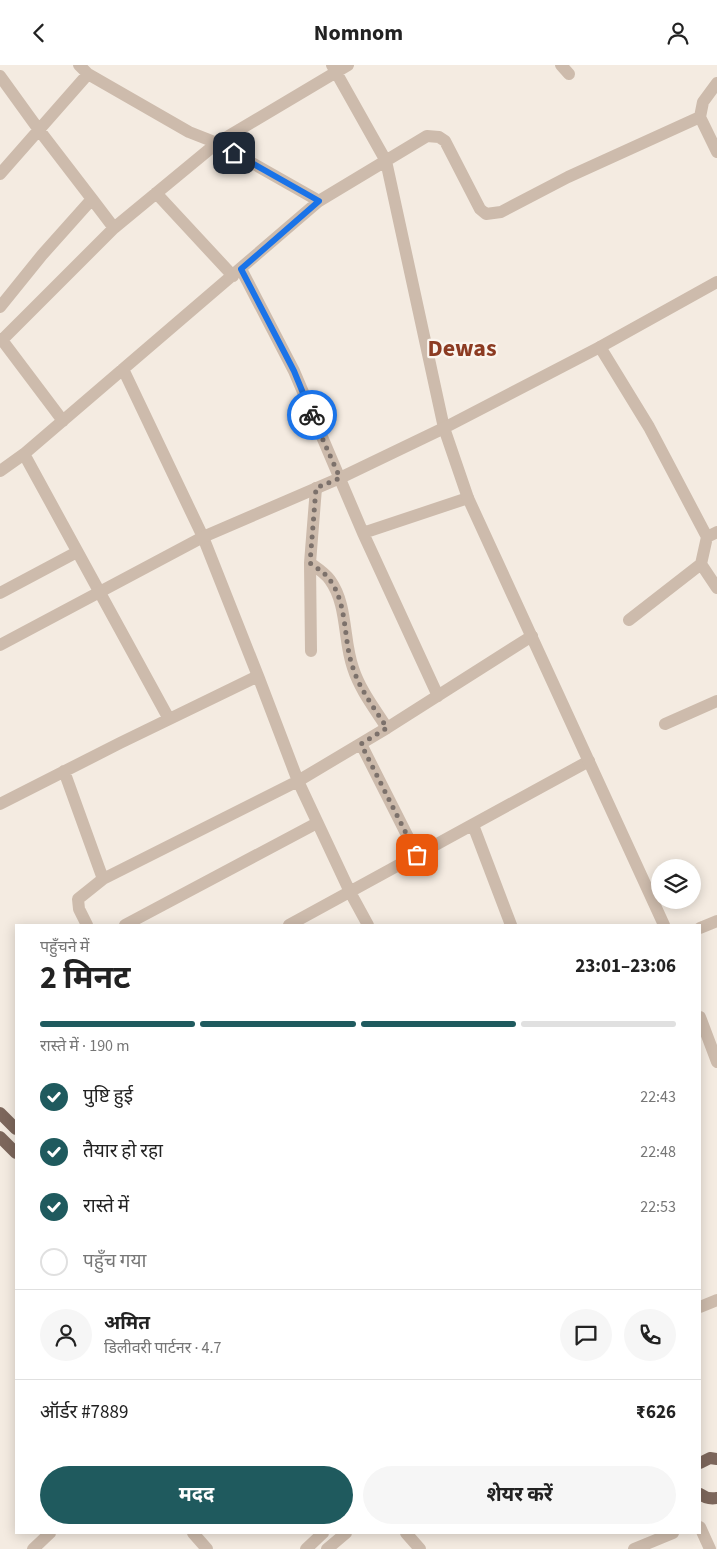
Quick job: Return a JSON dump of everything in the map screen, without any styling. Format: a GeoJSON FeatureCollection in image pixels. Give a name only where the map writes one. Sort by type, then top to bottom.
{"type":"FeatureCollection","features":[{"type":"Feature","properties":{"kind":"main road"},"geometry":{"type":"LineString","coordinates":[[0,1113],[15,1128]]}},
{"type":"Feature","properties":{"kind":"main road"},"geometry":{"type":"LineString","coordinates":[[0,1137],[15,1152]]}},
{"type":"Feature","properties":{"kind":"main road"},"geometry":{"type":"LineString","coordinates":[[701,1462],[710,1458],[717,1459]]}},
{"type":"Feature","properties":{"kind":"main road"},"geometry":{"type":"LineString","coordinates":[[701,1495],[713,1499],[717,1498]]}},
{"type":"Feature","properties":{"kind":"street"},"geometry":{"type":"LineString","coordinates":[[63,421],[1,339],[114,228],[217,143],[339,67],[386,161],[444,428],[468,498],[664,924]]}},
{"type":"Feature","properties":{"kind":"street"},"geometry":{"type":"LineString","coordinates":[[0,174],[39,130],[84,69],[189,132],[217,143],[319,201]]}},
{"type":"Feature","properties":{"kind":"street"},"geometry":{"type":"LineString","coordinates":[[0,76],[114,228]]}},
{"type":"Feature","properties":{"kind":"street"},"geometry":{"type":"LineString","coordinates":[[717,83],[703,102],[700,117],[717,152]]}},
{"type":"Feature","properties":{"kind":"street"},"geometry":{"type":"LineString","coordinates":[[0,471],[24,454],[63,421],[319,201],[428,136],[439,137],[445,141],[480,209],[486,214],[501,212],[568,177],[700,117]]}},
{"type":"Feature","properties":{"kind":"street"},"geometry":{"type":"LineString","coordinates":[[156,193],[237,272],[294,371],[363,533],[438,696]]}},
{"type":"Feature","properties":{"kind":"street"},"geometry":{"type":"LineString","coordinates":[[0,307],[42,255],[92,199]]}},
{"type":"Feature","properties":{"kind":"street"},"geometry":{"type":"LineString","coordinates":[[0,645],[203,537],[340,478],[444,428],[600,347],[717,283]]}},
{"type":"Feature","properties":{"kind":"street"},"geometry":{"type":"LineString","coordinates":[[600,347],[712,535],[701,564],[630,620]]}},
{"type":"Feature","properties":{"kind":"street"},"geometry":{"type":"LineString","coordinates":[[124,369],[203,537],[298,781],[350,892],[367,924]]}},
{"type":"Feature","properties":{"kind":"street"},"geometry":{"type":"LineString","coordinates":[[24,454],[169,719]]}},
{"type":"Feature","properties":{"kind":"street"},"geometry":{"type":"LineString","coordinates":[[311,651],[310,563],[316,488]]}},
{"type":"Feature","properties":{"kind":"street"},"geometry":{"type":"LineString","coordinates":[[363,533],[468,498]]}},
{"type":"Feature","properties":{"kind":"street"},"geometry":{"type":"LineString","coordinates":[[0,593],[78,552]]}},
{"type":"Feature","properties":{"kind":"street"},"geometry":{"type":"LineString","coordinates":[[310,563],[329,578],[336,590],[342,606],[344,628],[353,669],[387,728]]}},
{"type":"Feature","properties":{"kind":"street"},"geometry":{"type":"LineString","coordinates":[[701,564],[717,588]]}},
{"type":"Feature","properties":{"kind":"street"},"geometry":{"type":"LineString","coordinates":[[86,924],[79,909],[78,899],[103,879],[298,781],[387,728],[532,637]]}},
{"type":"Feature","properties":{"kind":"street"},"geometry":{"type":"LineString","coordinates":[[0,804],[258,676]]}},
{"type":"Feature","properties":{"kind":"street"},"geometry":{"type":"LineString","coordinates":[[665,724],[717,701]]}},
{"type":"Feature","properties":{"kind":"street"},"geometry":{"type":"LineString","coordinates":[[361,744],[417,855]]}},
{"type":"Feature","properties":{"kind":"street"},"geometry":{"type":"LineString","coordinates":[[291,924],[589,761]]}},
{"type":"Feature","properties":{"kind":"street"},"geometry":{"type":"LineString","coordinates":[[64,771],[103,879]]}},
{"type":"Feature","properties":{"kind":"street"},"geometry":{"type":"LineString","coordinates":[[128,924],[317,823]]}},
{"type":"Feature","properties":{"kind":"street"},"geometry":{"type":"LineString","coordinates":[[472,825],[512,924]]}},
{"type":"Feature","properties":{"kind":"street"},"geometry":{"type":"LineString","coordinates":[[701,928],[717,921]]}},
{"type":"Feature","properties":{"kind":"street"},"geometry":{"type":"LineString","coordinates":[[701,1020],[717,1062]]}},
{"type":"Feature","properties":{"kind":"street"},"geometry":{"type":"LineString","coordinates":[[701,1307],[717,1300]]}},
{"type":"Feature","properties":{"kind":"street"},"geometry":{"type":"LineString","coordinates":[[701,1529],[710,1549]]}},
{"type":"Feature","properties":{"kind":"street"},"geometry":{"type":"LineString","coordinates":[[33,1549],[49,1534]]}},
{"type":"Feature","properties":{"kind":"street"},"geometry":{"type":"LineString","coordinates":[[194,1534],[207,1549]]}},
{"type":"Feature","properties":{"kind":"street"},"geometry":{"type":"LineString","coordinates":[[306,1549],[322,1534]]}},
{"type":"Feature","properties":{"kind":"street"},"geometry":{"type":"LineString","coordinates":[[327,1549],[345,1534]]}},
{"type":"Feature","properties":{"kind":"street"},"geometry":{"type":"LineString","coordinates":[[407,1534],[420,1549]]}},
{"type":"Feature","properties":{"kind":"street"},"geometry":{"type":"LineString","coordinates":[[634,1549],[670,1534]]}},
{"type":"Feature","properties":{"kind":"way so far"},"geometry":{"type":"LineString","coordinates":[[312,415],[340,478],[316,488],[310,563],[329,578],[336,590],[342,606],[344,628],[353,669],[387,728],[361,744],[417,855]]}},
{"type":"Feature","properties":{"kind":"district","name":"Dewas"},"geometry":{"type":"Point","coordinates":[462,348]}},
{"type":"Feature","properties":{"kind":"route"},"geometry":{"type":"LineString","coordinates":[[234,153],[319,201],[241,269],[294,371],[312,415]]}}]}
